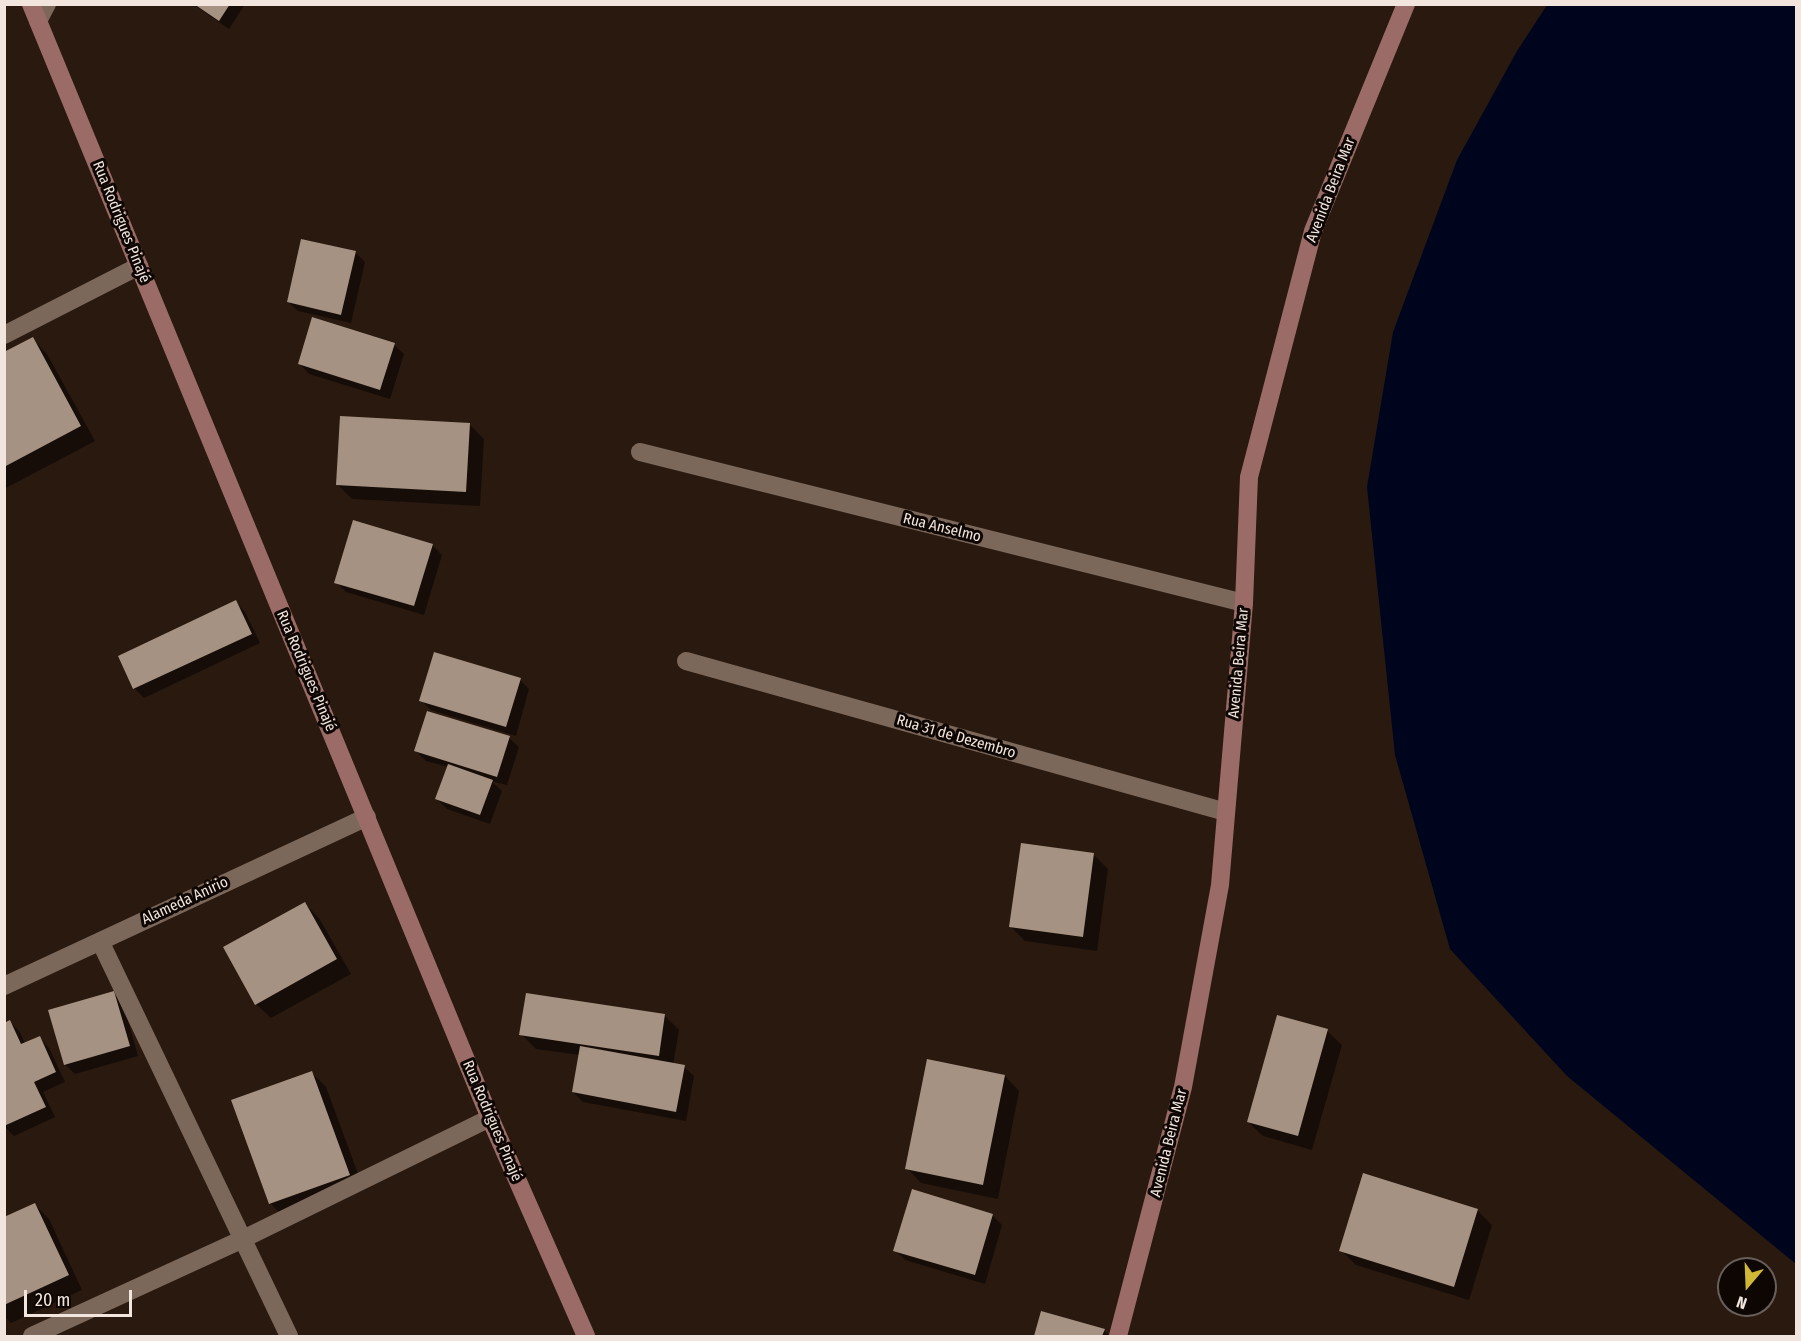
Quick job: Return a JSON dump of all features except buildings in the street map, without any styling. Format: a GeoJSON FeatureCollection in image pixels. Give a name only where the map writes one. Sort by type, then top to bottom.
{"type":"FeatureCollection","features":[{"type":"Feature","properties":{"kind":"street"},"geometry":{"type":"LineString","coordinates":[[34,13],[47,4]]}},
{"type":"Feature","properties":{"kind":"street","name":"Avenida Beira Mar"},"geometry":{"type":"LineString","coordinates":[[1119,1336],[1184,1087],[1220,885],[1244,603],[1249,477],[1313,231],[1406,4]]}},
{"type":"Feature","properties":{"kind":"street","name":"Rua Rodrigues Pinajé"},"geometry":{"type":"LineString","coordinates":[[34,13],[490,1118],[586,1336]]}},
{"type":"Feature","properties":{"kind":"street"},"geometry":{"type":"LineString","coordinates":[[4,335],[139,266]]}},
{"type":"Feature","properties":{"kind":"street","name":"Rua Anselmo"},"geometry":{"type":"LineString","coordinates":[[640,452],[1244,603]]}},
{"type":"Feature","properties":{"kind":"street","name":"Rua 31 de Dezembro"},"geometry":{"type":"LineString","coordinates":[[686,661],[1226,812]]}},
{"type":"Feature","properties":{"kind":"street","name":"Alameda Anirio"},"geometry":{"type":"LineString","coordinates":[[4,986],[367,817]]}},
{"type":"Feature","properties":{"kind":"street"},"geometry":{"type":"LineString","coordinates":[[99,941],[289,1336]]}},
{"type":"Feature","properties":{"kind":"street"},"geometry":{"type":"LineString","coordinates":[[32,1336],[243,1239],[490,1118]]}},
{"type":"Feature","properties":{"kind":"water"},"geometry":{"type":"Polygon","coordinates":[[[1547,5],[1796,5],[1796,1264],[1567,1076],[1450,949],[1395,755],[1367,487],[1393,332],[1457,160],[1517,51],[1547,5]]]}}]}
